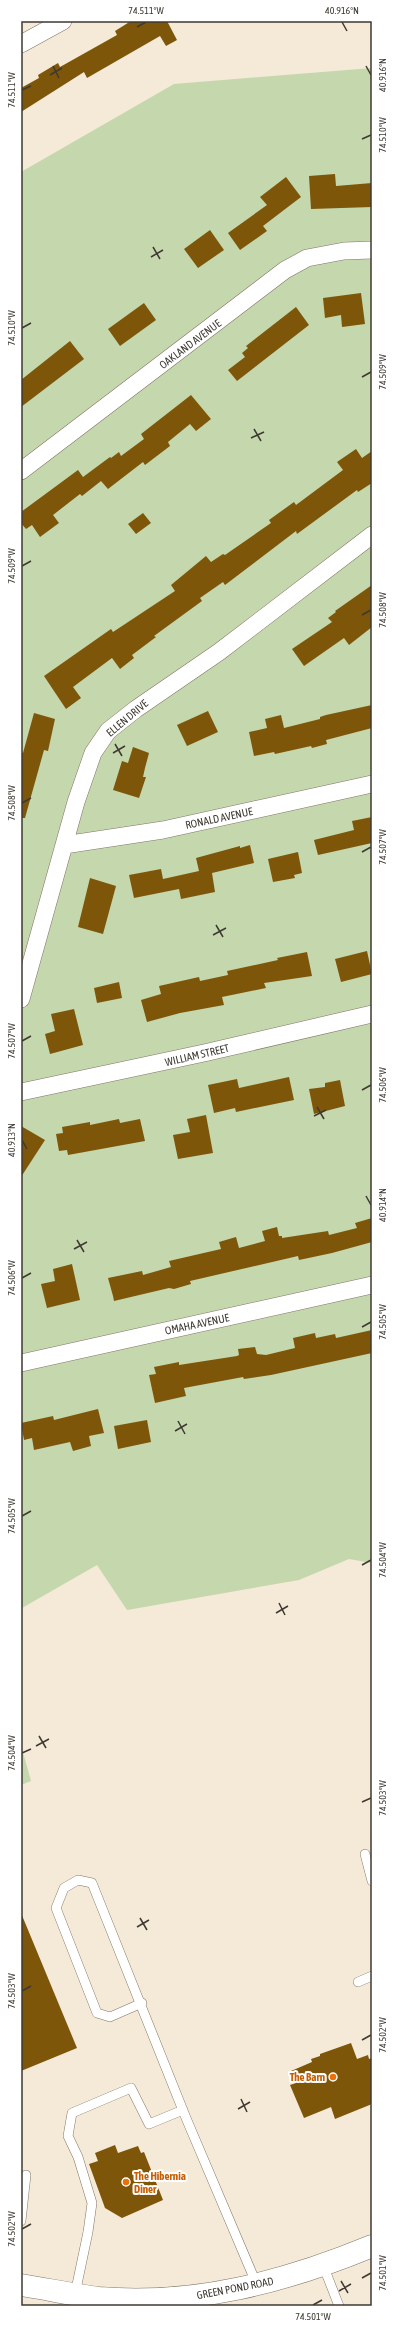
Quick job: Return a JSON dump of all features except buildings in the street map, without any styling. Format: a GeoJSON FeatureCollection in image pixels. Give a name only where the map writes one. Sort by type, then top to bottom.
{"type":"FeatureCollection","features":[{"type":"Feature","properties":{"kind":"main road","name":"GREEN POND ROAD"},"geometry":{"type":"LineString","coordinates":[[21,2285],[98,2298],[139,2300],[179,2298],[257,2284],[323,2265],[372,2246]]}},
{"type":"Feature","properties":{"kind":"street"},"geometry":{"type":"LineString","coordinates":[[21,44],[63,21]]}},
{"type":"Feature","properties":{"kind":"street","name":"OAKLAND AVENUE"},"geometry":{"type":"LineString","coordinates":[[21,470],[285,270],[307,258],[344,251],[372,250]]}},
{"type":"Feature","properties":{"kind":"street","name":"ELLEN DRIVE"},"geometry":{"type":"LineString","coordinates":[[21,999],[76,802],[93,753],[108,731],[136,709],[219,652],[372,535]]}},
{"type":"Feature","properties":{"kind":"street","name":"RONALD AVENUE"},"geometry":{"type":"LineString","coordinates":[[64,844],[163,830],[372,784]]}},
{"type":"Feature","properties":{"kind":"street","name":"WILLIAM STREET"},"geometry":{"type":"LineString","coordinates":[[21,1092],[204,1054],[372,1014]]}},
{"type":"Feature","properties":{"kind":"street","name":"OMAHA AVENUE"},"geometry":{"type":"LineString","coordinates":[[21,1363],[372,1285]]}},
{"type":"Feature","properties":{"kind":"lane"},"geometry":{"type":"LineString","coordinates":[[365,1854],[372,1880]]}},
{"type":"Feature","properties":{"kind":"lane"},"geometry":{"type":"LineString","coordinates":[[142,2003],[110,2017],[97,2013],[56,1908],[64,1888],[78,1880],[92,1883],[142,2003],[183,2110],[257,2284]]}},
{"type":"Feature","properties":{"kind":"lane"},"geometry":{"type":"LineString","coordinates":[[358,1982],[372,1976]]}},
{"type":"Feature","properties":{"kind":"lane"},"geometry":{"type":"LineString","coordinates":[[75,2294],[88,2232],[92,2203],[78,2157],[68,2136],[72,2113],[131,2088],[149,2124],[183,2110]]}},
{"type":"Feature","properties":{"kind":"lane"},"geometry":{"type":"LineString","coordinates":[[21,2220],[26,2175]]}},
{"type":"Feature","properties":{"kind":"lane"},"geometry":{"type":"LineString","coordinates":[[323,2265],[339,2306]]}},
{"type":"Feature","properties":{"kind":"green space"},"geometry":{"type":"Polygon","coordinates":[[[372,68],[372,1563],[349,1559],[299,1580],[127,1610],[97,1565],[22,1608],[21,1611],[21,172],[174,84],[372,68]]]}},
{"type":"Feature","properties":{"kind":"green space"},"geometry":{"type":"Polygon","coordinates":[[[21,1745],[31,1781],[21,1785],[21,1745]]]}},
{"type":"Feature","properties":{"kind":"place","name":"The Barn"},"geometry":{"type":"Point","coordinates":[333,2077]}},
{"type":"Feature","properties":{"kind":"place","name":"The Hibernia Diner"},"geometry":{"type":"Point","coordinates":[126,2182]}}]}
